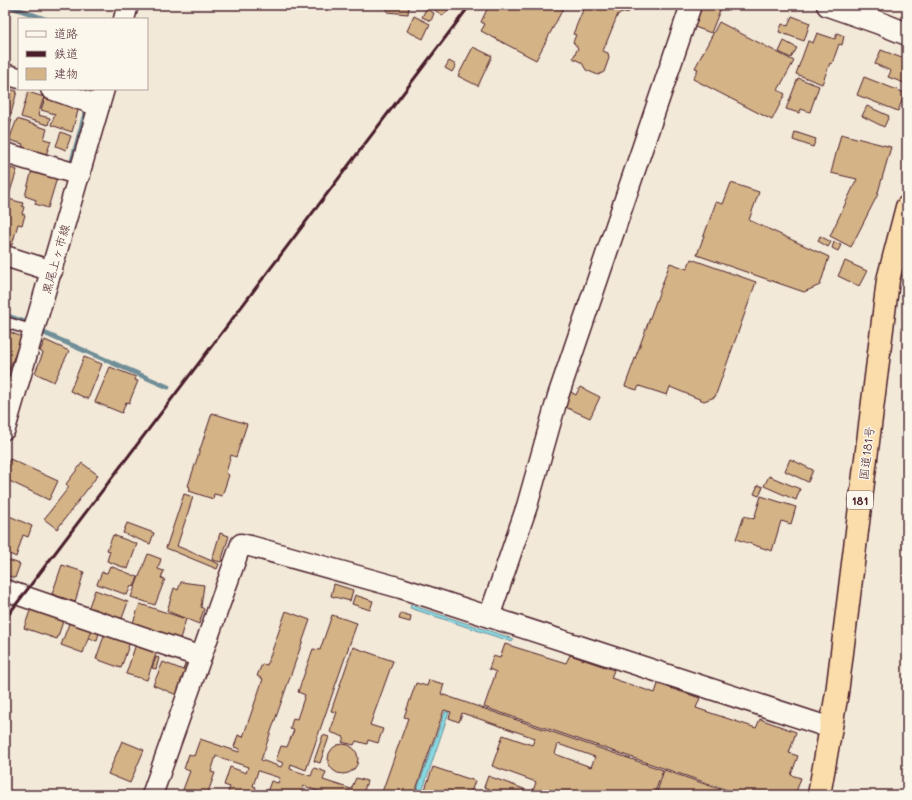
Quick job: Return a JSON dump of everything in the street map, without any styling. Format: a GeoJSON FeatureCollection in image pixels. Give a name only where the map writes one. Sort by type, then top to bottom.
{"type":"FeatureCollection","features":[{"type":"Feature","properties":{"kind":"highway","name":"国道181号"},"geometry":{"type":"LineString","coordinates":[[819,795],[837,692],[888,280],[907,207]]}},
{"type":"Feature","properties":{"kind":"street"},"geometry":{"type":"LineString","coordinates":[[124,18],[128,5]]}},
{"type":"Feature","properties":{"kind":"street"},"geometry":{"type":"LineString","coordinates":[[489,617],[527,506],[558,396],[692,5]]}},
{"type":"Feature","properties":{"kind":"street"},"geometry":{"type":"LineString","coordinates":[[828,5],[907,34]]}},
{"type":"Feature","properties":{"kind":"street"},"geometry":{"type":"LineString","coordinates":[[5,74],[18,78]]}},
{"type":"Feature","properties":{"kind":"street"},"geometry":{"type":"LineString","coordinates":[[57,90],[102,98]]}},
{"type":"Feature","properties":{"kind":"street","name":"黒尾上ヶ市線"},"geometry":{"type":"LineString","coordinates":[[5,429],[10,395],[34,331],[102,98]]}},
{"type":"Feature","properties":{"kind":"street"},"geometry":{"type":"LineString","coordinates":[[5,153],[80,175]]}},
{"type":"Feature","properties":{"kind":"street"},"geometry":{"type":"LineString","coordinates":[[5,256],[52,271]]}},
{"type":"Feature","properties":{"kind":"street"},"geometry":{"type":"LineString","coordinates":[[152,795],[241,544],[393,586],[831,728]]}},
{"type":"Feature","properties":{"kind":"street"},"geometry":{"type":"LineString","coordinates":[[5,590],[201,657]]}},
{"type":"Feature","properties":{"kind":"lane"},"geometry":{"type":"LineString","coordinates":[[5,322],[34,331]]}},
{"type":"Feature","properties":{"kind":"water"},"geometry":{"type":"Polygon","coordinates":[[[411,605],[514,639],[512,642],[410,608],[411,605]]]}},
{"type":"Feature","properties":{"kind":"water"},"geometry":{"type":"Polygon","coordinates":[[[445,712],[449,712],[421,795],[415,795],[445,712]]]}},
{"type":"Feature","properties":{"kind":"building"},"geometry":{"type":"Polygon","coordinates":[[[387,5],[409,5],[408,14],[387,12],[387,5]]]}},
{"type":"Feature","properties":{"kind":"building"},"geometry":{"type":"Polygon","coordinates":[[[428,5],[452,5],[443,16],[428,5]]]}},
{"type":"Feature","properties":{"kind":"building"},"geometry":{"type":"Polygon","coordinates":[[[489,5],[565,5],[536,60],[481,31],[485,24],[481,22],[489,5]]]}},
{"type":"Feature","properties":{"kind":"building"},"geometry":{"type":"Polygon","coordinates":[[[585,5],[632,5],[629,12],[618,14],[603,51],[608,53],[609,58],[604,72],[598,75],[586,70],[582,63],[573,58],[578,48],[573,42],[576,35],[573,34],[585,5]]]}},
{"type":"Feature","properties":{"kind":"building"},"geometry":{"type":"Polygon","coordinates":[[[700,5],[722,5],[711,33],[692,26],[700,5]]]}},
{"type":"Feature","properties":{"kind":"building"},"geometry":{"type":"Polygon","coordinates":[[[426,9],[434,13],[431,21],[422,17],[426,9]]]}},
{"type":"Feature","properties":{"kind":"building"},"geometry":{"type":"Polygon","coordinates":[[[414,16],[430,24],[423,39],[407,31],[414,16]]]}},
{"type":"Feature","properties":{"kind":"building"},"geometry":{"type":"Polygon","coordinates":[[[792,16],[810,23],[804,41],[779,32],[782,24],[788,26],[792,16]]]}},
{"type":"Feature","properties":{"kind":"building"},"geometry":{"type":"Polygon","coordinates":[[[719,22],[794,61],[778,90],[785,94],[772,120],[693,79],[698,69],[695,68],[719,22]]]}},
{"type":"Feature","properties":{"kind":"building"},"geometry":{"type":"Polygon","coordinates":[[[817,33],[835,39],[837,33],[844,36],[842,45],[839,44],[832,64],[830,63],[822,84],[796,74],[808,41],[813,43],[817,33]]]}},
{"type":"Feature","properties":{"kind":"building"},"geometry":{"type":"Polygon","coordinates":[[[784,41],[797,48],[791,58],[779,52],[784,41]]]}},
{"type":"Feature","properties":{"kind":"building"},"geometry":{"type":"Polygon","coordinates":[[[473,47],[492,56],[478,86],[458,76],[473,47]]]}},
{"type":"Feature","properties":{"kind":"building"},"geometry":{"type":"Polygon","coordinates":[[[881,50],[907,60],[907,84],[888,77],[891,71],[875,64],[881,50]]]}},
{"type":"Feature","properties":{"kind":"building"},"geometry":{"type":"Polygon","coordinates":[[[449,61],[456,65],[452,72],[445,68],[449,61]]]}},
{"type":"Feature","properties":{"kind":"building"},"geometry":{"type":"Polygon","coordinates":[[[864,77],[905,93],[898,111],[857,95],[864,77]]]}},
{"type":"Feature","properties":{"kind":"building"},"geometry":{"type":"Polygon","coordinates":[[[798,78],[819,86],[810,112],[801,109],[799,113],[786,109],[798,78]]]}},
{"type":"Feature","properties":{"kind":"building"},"geometry":{"type":"Polygon","coordinates":[[[5,88],[17,91],[11,114],[5,112],[5,88]]]}},
{"type":"Feature","properties":{"kind":"building"},"geometry":{"type":"Polygon","coordinates":[[[28,92],[44,97],[38,115],[50,118],[48,125],[21,117],[28,92]]]}},
{"type":"Feature","properties":{"kind":"building"},"geometry":{"type":"Polygon","coordinates":[[[46,95],[79,107],[72,132],[51,125],[55,114],[41,110],[46,95]]]}},
{"type":"Feature","properties":{"kind":"building"},"geometry":{"type":"Polygon","coordinates":[[[867,106],[889,116],[884,127],[862,116],[867,106]]]}},
{"type":"Feature","properties":{"kind":"building"},"geometry":{"type":"Polygon","coordinates":[[[5,117],[12,119],[8,134],[5,133],[5,117]]]}},
{"type":"Feature","properties":{"kind":"building"},"geometry":{"type":"Polygon","coordinates":[[[17,119],[47,129],[44,139],[51,141],[46,155],[22,148],[23,144],[9,140],[17,119]]]}},
{"type":"Feature","properties":{"kind":"building"},"geometry":{"type":"Polygon","coordinates":[[[61,132],[71,136],[66,150],[56,146],[61,132]]]}},
{"type":"Feature","properties":{"kind":"building"},"geometry":{"type":"Polygon","coordinates":[[[795,132],[816,139],[813,147],[793,140],[795,132]]]}},
{"type":"Feature","properties":{"kind":"building"},"geometry":{"type":"Polygon","coordinates":[[[841,134],[891,147],[877,196],[851,247],[830,236],[857,179],[831,173],[841,134]]]}},
{"type":"Feature","properties":{"kind":"building"},"geometry":{"type":"Polygon","coordinates":[[[5,164],[8,165],[7,167],[17,170],[9,195],[5,194],[5,164]]]}},
{"type":"Feature","properties":{"kind":"building"},"geometry":{"type":"Polygon","coordinates":[[[32,170],[57,178],[48,208],[35,204],[36,200],[25,196],[32,170]]]}},
{"type":"Feature","properties":{"kind":"building"},"geometry":{"type":"Polygon","coordinates":[[[731,183],[759,192],[749,220],[829,257],[820,285],[804,292],[697,255],[716,202],[723,204],[731,183]]]}},
{"type":"Feature","properties":{"kind":"building"},"geometry":{"type":"Polygon","coordinates":[[[5,198],[23,203],[22,206],[24,207],[22,214],[25,215],[22,225],[18,224],[12,245],[5,244],[5,198]]]}},
{"type":"Feature","properties":{"kind":"building"},"geometry":{"type":"Polygon","coordinates":[[[820,236],[831,242],[828,247],[818,241],[820,236]]]}},
{"type":"Feature","properties":{"kind":"building"},"geometry":{"type":"Polygon","coordinates":[[[834,242],[841,245],[838,251],[832,248],[834,242]]]}},
{"type":"Feature","properties":{"kind":"building"},"geometry":{"type":"Polygon","coordinates":[[[691,259],[756,282],[715,397],[704,401],[670,387],[667,395],[639,386],[637,390],[625,386],[670,263],[687,269],[691,259]]]}},
{"type":"Feature","properties":{"kind":"building"},"geometry":{"type":"Polygon","coordinates":[[[845,261],[867,271],[859,286],[838,276],[845,261]]]}},
{"type":"Feature","properties":{"kind":"building"},"geometry":{"type":"Polygon","coordinates":[[[5,330],[22,337],[5,380],[5,330]]]}},
{"type":"Feature","properties":{"kind":"building"},"geometry":{"type":"Polygon","coordinates":[[[45,340],[69,351],[54,382],[35,373],[43,353],[40,351],[45,340]]]}},
{"type":"Feature","properties":{"kind":"building"},"geometry":{"type":"Polygon","coordinates":[[[84,357],[102,364],[88,399],[70,391],[84,357]]]}},
{"type":"Feature","properties":{"kind":"building"},"geometry":{"type":"Polygon","coordinates":[[[110,367],[136,377],[135,380],[138,381],[129,403],[126,402],[122,413],[95,402],[110,367]]]}},
{"type":"Feature","properties":{"kind":"building"},"geometry":{"type":"Polygon","coordinates":[[[580,387],[600,397],[590,418],[563,406],[569,391],[576,395],[580,387]]]}},
{"type":"Feature","properties":{"kind":"building"},"geometry":{"type":"Polygon","coordinates":[[[212,413],[247,424],[236,457],[231,455],[226,473],[229,475],[222,496],[214,494],[213,499],[189,491],[190,487],[188,486],[212,413]]]}},
{"type":"Feature","properties":{"kind":"building"},"geometry":{"type":"Polygon","coordinates":[[[10,459],[58,481],[49,500],[5,479],[5,469],[10,459]]]}},
{"type":"Feature","properties":{"kind":"building"},"geometry":{"type":"Polygon","coordinates":[[[790,459],[813,470],[808,482],[785,471],[790,459]]]}},
{"type":"Feature","properties":{"kind":"building"},"geometry":{"type":"Polygon","coordinates":[[[82,463],[98,475],[57,529],[44,519],[69,487],[66,484],[82,463]]]}},
{"type":"Feature","properties":{"kind":"building"},"geometry":{"type":"Polygon","coordinates":[[[769,476],[800,489],[796,500],[764,486],[769,476]]]}},
{"type":"Feature","properties":{"kind":"building"},"geometry":{"type":"Polygon","coordinates":[[[758,485],[763,487],[759,496],[754,494],[758,485]]]}},
{"type":"Feature","properties":{"kind":"building"},"geometry":{"type":"Polygon","coordinates":[[[184,494],[193,497],[177,546],[219,564],[217,569],[166,548],[184,494]]]}},
{"type":"Feature","properties":{"kind":"building"},"geometry":{"type":"Polygon","coordinates":[[[761,496],[796,507],[791,524],[781,521],[772,551],[736,539],[744,516],[754,519],[761,496]]]}},
{"type":"Feature","properties":{"kind":"building"},"geometry":{"type":"Polygon","coordinates":[[[5,514],[32,526],[28,537],[23,535],[16,557],[5,552],[5,514]]]}},
{"type":"Feature","properties":{"kind":"building"},"geometry":{"type":"Polygon","coordinates":[[[127,523],[154,533],[150,544],[123,533],[127,523]]]}},
{"type":"Feature","properties":{"kind":"building"},"geometry":{"type":"Polygon","coordinates":[[[220,533],[229,536],[221,562],[212,560],[220,533]]]}},
{"type":"Feature","properties":{"kind":"building"},"geometry":{"type":"Polygon","coordinates":[[[113,535],[137,544],[128,569],[107,561],[110,551],[107,550],[113,535]]]}},
{"type":"Feature","properties":{"kind":"building"},"geometry":{"type":"Polygon","coordinates":[[[148,554],[161,559],[158,569],[164,571],[161,578],[165,579],[155,605],[131,597],[148,554]]]}},
{"type":"Feature","properties":{"kind":"building"},"geometry":{"type":"Polygon","coordinates":[[[5,559],[20,564],[15,578],[5,575],[5,559]]]}},
{"type":"Feature","properties":{"kind":"building"},"geometry":{"type":"Polygon","coordinates":[[[62,565],[84,572],[75,602],[52,594],[62,565]]]}},
{"type":"Feature","properties":{"kind":"building"},"geometry":{"type":"Polygon","coordinates":[[[110,566],[138,577],[134,587],[131,586],[127,595],[97,584],[102,572],[107,573],[110,566]]]}},
{"type":"Feature","properties":{"kind":"building"},"geometry":{"type":"Polygon","coordinates":[[[181,582],[204,585],[201,607],[204,609],[199,624],[167,611],[174,588],[178,590],[181,582]]]}},
{"type":"Feature","properties":{"kind":"building"},"geometry":{"type":"Polygon","coordinates":[[[334,584],[353,590],[350,601],[331,596],[334,584]]]}},
{"type":"Feature","properties":{"kind":"building"},"geometry":{"type":"Polygon","coordinates":[[[95,590],[128,602],[121,621],[88,609],[95,590]]]}},
{"type":"Feature","properties":{"kind":"building"},"geometry":{"type":"Polygon","coordinates":[[[355,595],[373,601],[370,610],[352,604],[355,595]]]}},
{"type":"Feature","properties":{"kind":"building"},"geometry":{"type":"Polygon","coordinates":[[[140,604],[186,619],[179,642],[132,625],[140,604]]]}},
{"type":"Feature","properties":{"kind":"building"},"geometry":{"type":"Polygon","coordinates":[[[31,608],[65,616],[57,639],[24,628],[31,608]]]}},
{"type":"Feature","properties":{"kind":"building"},"geometry":{"type":"Polygon","coordinates":[[[286,611],[310,620],[261,760],[281,767],[283,763],[276,760],[281,746],[287,747],[294,730],[290,729],[293,718],[297,719],[305,695],[298,692],[313,649],[320,650],[332,615],[357,623],[306,770],[291,764],[290,769],[311,776],[314,768],[326,772],[323,780],[351,789],[356,778],[367,781],[363,794],[367,795],[319,795],[320,792],[304,786],[300,795],[266,795],[271,781],[278,783],[280,778],[258,771],[253,786],[256,787],[254,795],[227,795],[230,787],[224,785],[230,767],[246,773],[248,767],[216,756],[211,772],[215,773],[207,795],[181,795],[190,771],[184,769],[189,754],[194,756],[200,739],[239,752],[240,749],[234,747],[238,735],[243,737],[263,679],[257,676],[262,664],[267,665],[286,611]]]}},
{"type":"Feature","properties":{"kind":"building"},"geometry":{"type":"Polygon","coordinates":[[[401,613],[411,616],[410,622],[399,619],[401,613]]]}},
{"type":"Feature","properties":{"kind":"building"},"geometry":{"type":"Polygon","coordinates":[[[70,621],[91,630],[83,653],[61,645],[70,621]]]}},
{"type":"Feature","properties":{"kind":"building"},"geometry":{"type":"Polygon","coordinates":[[[92,630],[99,632],[97,641],[89,638],[92,630]]]}},
{"type":"Feature","properties":{"kind":"building"},"geometry":{"type":"Polygon","coordinates":[[[105,633],[130,642],[121,668],[96,659],[105,633]]]}},
{"type":"Feature","properties":{"kind":"building"},"geometry":{"type":"Polygon","coordinates":[[[136,644],[157,651],[147,680],[126,674],[136,644]]]}},
{"type":"Feature","properties":{"kind":"building"},"geometry":{"type":"Polygon","coordinates":[[[505,644],[566,663],[570,655],[614,670],[611,678],[655,693],[658,684],[700,698],[696,708],[756,728],[760,719],[796,732],[789,753],[798,756],[791,775],[801,778],[795,795],[742,795],[484,707],[496,672],[489,669],[493,656],[500,658],[505,644]]]}},
{"type":"Feature","properties":{"kind":"building"},"geometry":{"type":"Polygon","coordinates":[[[353,647],[393,661],[370,725],[383,729],[378,743],[368,740],[367,744],[356,741],[354,745],[342,742],[344,737],[330,732],[337,712],[331,711],[353,647]]]}},
{"type":"Feature","properties":{"kind":"building"},"geometry":{"type":"Polygon","coordinates":[[[156,657],[159,658],[156,669],[152,668],[156,657]]]}},
{"type":"Feature","properties":{"kind":"building"},"geometry":{"type":"Polygon","coordinates":[[[163,662],[183,670],[186,662],[192,664],[179,696],[153,685],[163,662]]]}},
{"type":"Feature","properties":{"kind":"building"},"geometry":{"type":"Polygon","coordinates":[[[429,680],[444,684],[441,694],[663,770],[654,795],[543,795],[533,791],[536,782],[492,766],[503,735],[532,745],[535,738],[462,713],[459,722],[449,718],[451,712],[444,710],[414,795],[381,795],[408,718],[404,717],[416,683],[427,686],[429,680]],[[558,744],[555,754],[591,767],[595,757],[558,744]]]}},
{"type":"Feature","properties":{"kind":"building"},"geometry":{"type":"Polygon","coordinates":[[[323,735],[329,737],[320,763],[314,761],[323,735]]]}},
{"type":"Feature","properties":{"kind":"building"},"geometry":{"type":"Polygon","coordinates":[[[122,741],[144,750],[130,783],[108,774],[122,741]]]}},
{"type":"Feature","properties":{"kind":"building"},"geometry":{"type":"Polygon","coordinates":[[[343,744],[354,748],[358,759],[354,770],[343,774],[332,770],[328,759],[332,748],[343,744]]]}},
{"type":"Feature","properties":{"kind":"building"},"geometry":{"type":"Polygon","coordinates":[[[433,767],[475,781],[470,795],[423,795],[433,767]]]}},
{"type":"Feature","properties":{"kind":"building"},"geometry":{"type":"Polygon","coordinates":[[[664,770],[737,795],[656,795],[664,770]]]}},
{"type":"Feature","properties":{"kind":"building"},"geometry":{"type":"Polygon","coordinates":[[[488,776],[524,789],[522,795],[485,795],[486,793],[488,794],[490,789],[484,787],[488,776]]]}},
{"type":"Feature","properties":{"kind":"waterway"},"geometry":{"type":"LineString","coordinates":[[6,5],[42,18]]}},
{"type":"Feature","properties":{"kind":"waterway"},"geometry":{"type":"LineString","coordinates":[[72,161],[85,114]]}},
{"type":"Feature","properties":{"kind":"waterway"},"geometry":{"type":"LineString","coordinates":[[5,315],[28,323],[29,320]]}},
{"type":"Feature","properties":{"kind":"waterway"},"geometry":{"type":"LineString","coordinates":[[44,333],[168,387]]}},
{"type":"Feature","properties":{"kind":"railway"},"geometry":{"type":"LineString","coordinates":[[5,619],[470,5]]}}]}
